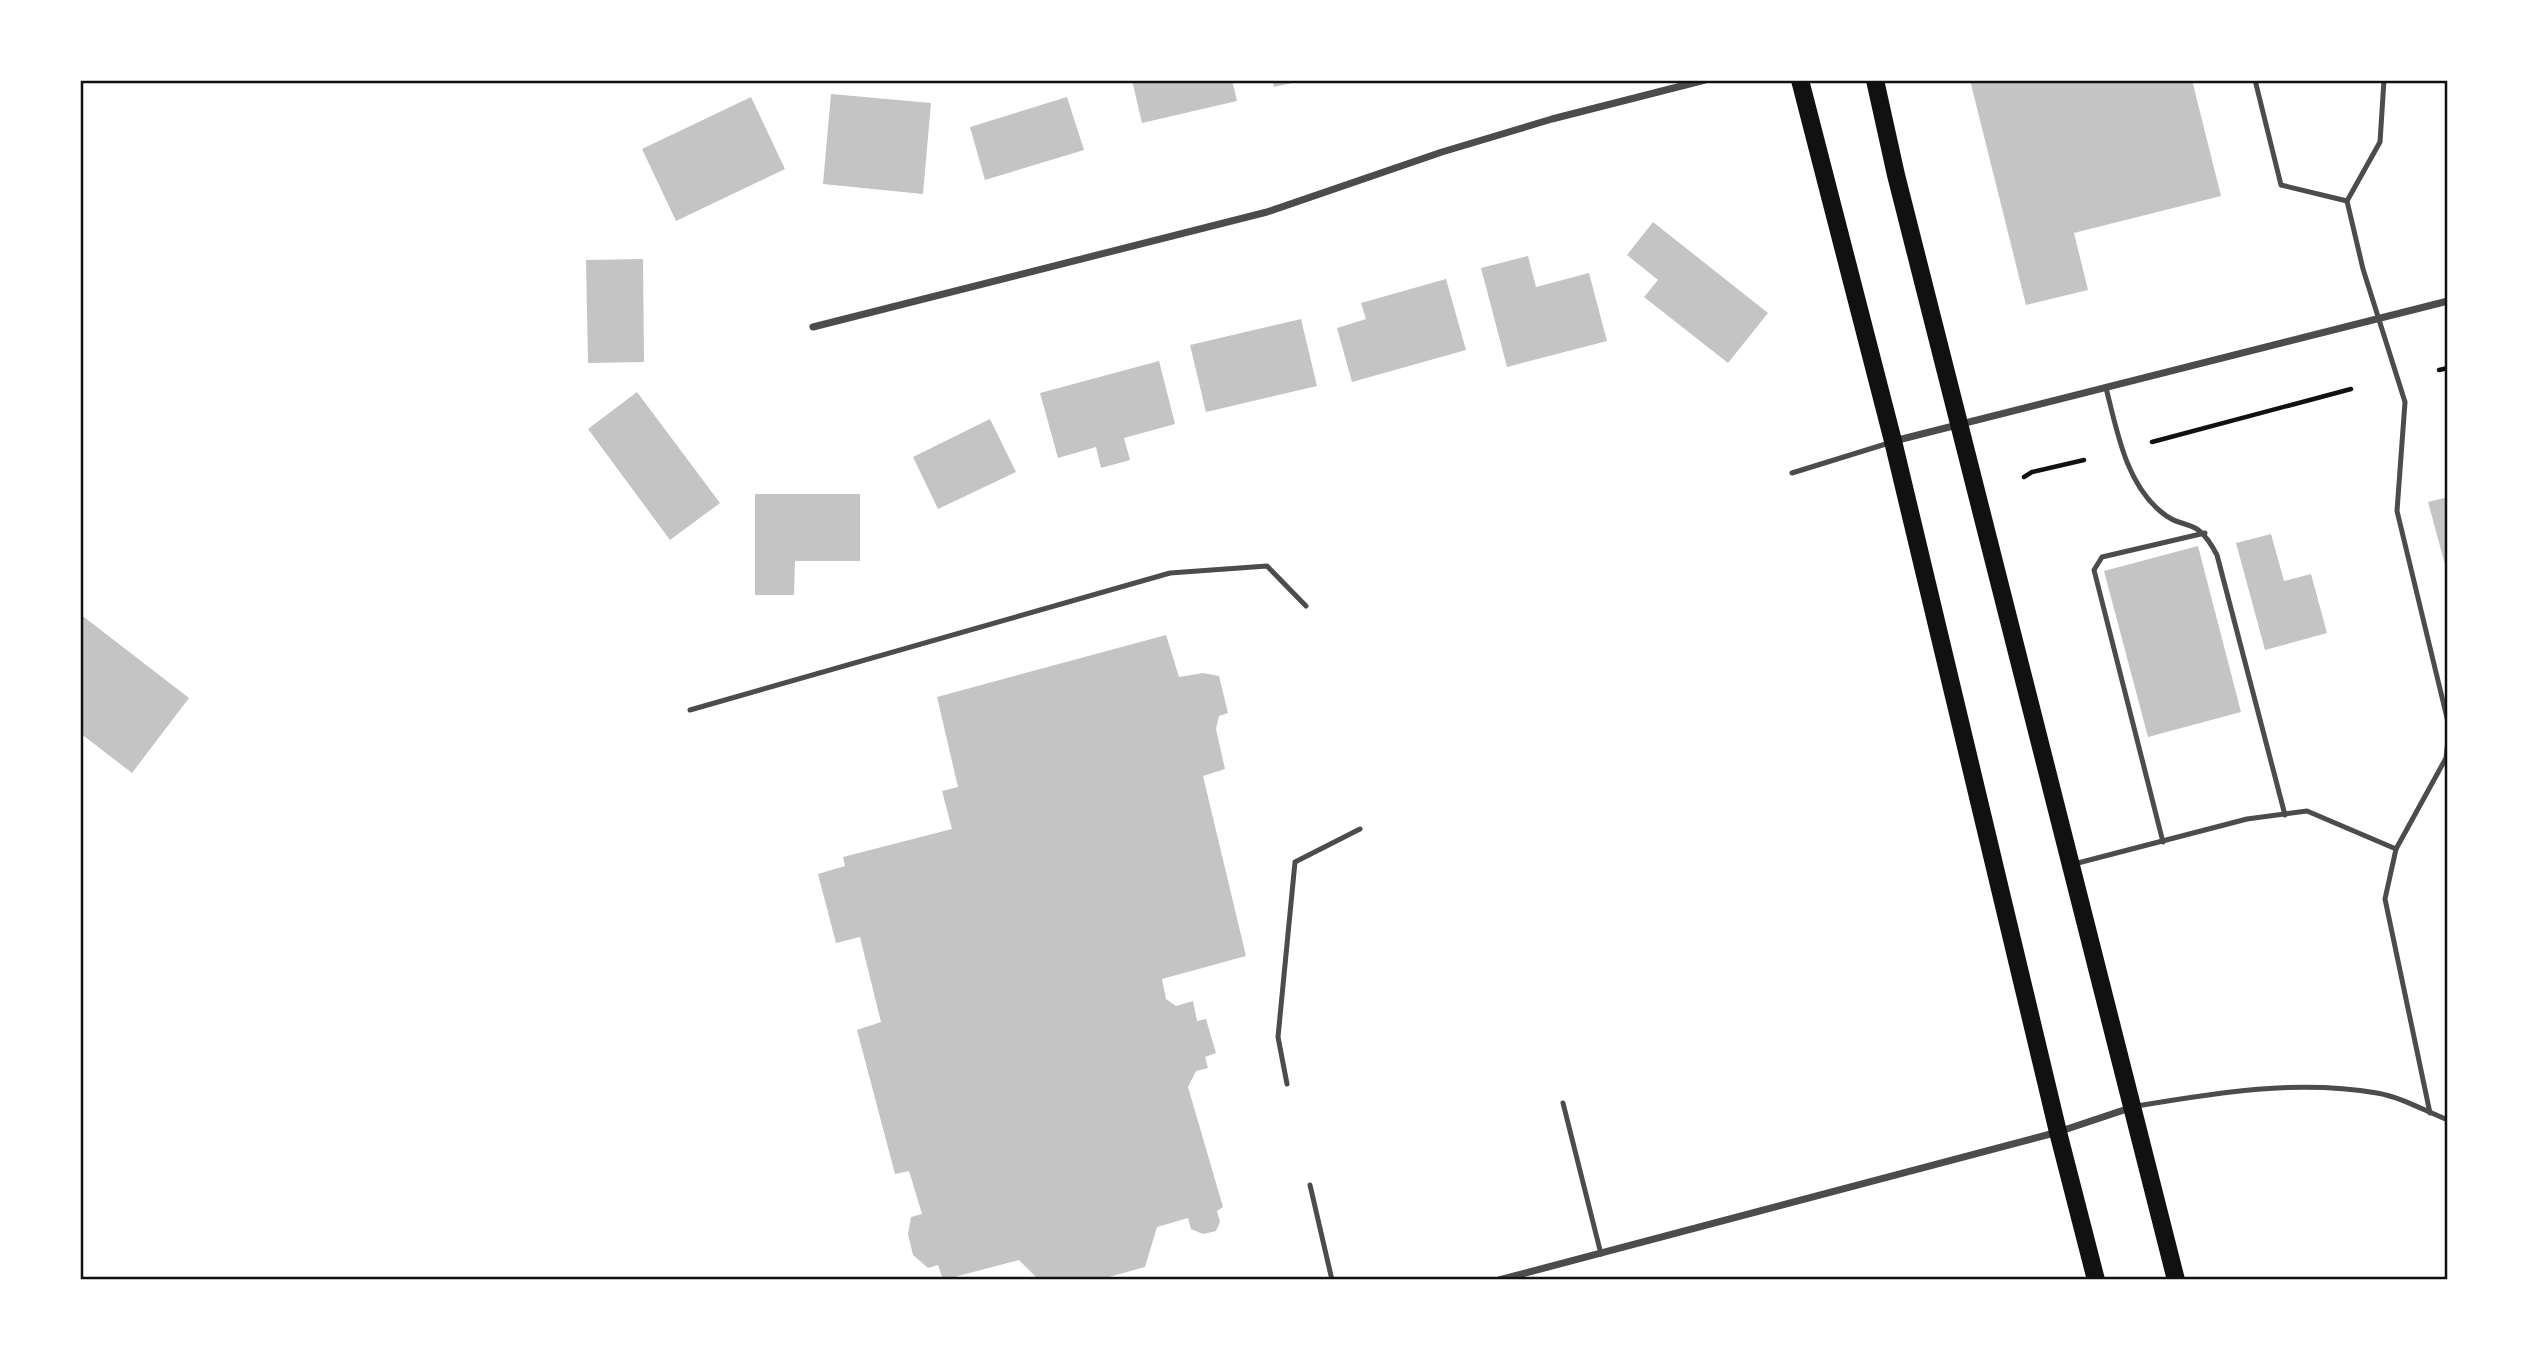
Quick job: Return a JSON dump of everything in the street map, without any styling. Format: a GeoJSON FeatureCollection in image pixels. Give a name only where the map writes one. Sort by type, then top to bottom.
{"type":"FeatureCollection","features":[{"type":"Feature","properties":{"kind":"main road"},"geometry":{"type":"LineString","coordinates":[[1800,80],[1893,442],[2058,1132],[2096,1279]]}},
{"type":"Feature","properties":{"kind":"main road"},"geometry":{"type":"LineString","coordinates":[[1875,80],[1896,175],[2176,1279]]}},
{"type":"Feature","properties":{"kind":"street"},"geometry":{"type":"LineString","coordinates":[[813,327],[1268,212],[1491,137],[1705,80]]}},
{"type":"Feature","properties":{"kind":"street"},"geometry":{"type":"LineString","coordinates":[[1893,442],[2448,302]]}},
{"type":"Feature","properties":{"kind":"street"},"geometry":{"type":"LineString","coordinates":[[1499,1279],[2058,1132],[2134,1107]]}},
{"type":"Feature","properties":{"kind":"lane"},"geometry":{"type":"LineString","coordinates":[[2255,80],[2281,185],[2347,201]]}},
{"type":"Feature","properties":{"kind":"lane"},"geometry":{"type":"LineString","coordinates":[[2384,80],[2380,142],[2347,201],[2362,270],[2380,318],[2405,402],[2397,512],[2448,722]]}},
{"type":"Feature","properties":{"kind":"lane"},"geometry":{"type":"LineString","coordinates":[[2106,388],[2123,449],[2143,495],[2163,514],[2205,533],[2217,555],[2285,815]]}},
{"type":"Feature","properties":{"kind":"lane"},"geometry":{"type":"LineString","coordinates":[[1792,473],[1893,442]]}},
{"type":"Feature","properties":{"kind":"lane"},"geometry":{"type":"LineString","coordinates":[[2163,842],[2094,570],[2102,557],[2205,533]]}},
{"type":"Feature","properties":{"kind":"lane"},"geometry":{"type":"LineString","coordinates":[[690,710],[1170,573],[1267,566],[1306,606]]}},
{"type":"Feature","properties":{"kind":"lane"},"geometry":{"type":"LineString","coordinates":[[2430,1113],[2385,899],[2396,849],[2446,758],[2448,739]]}},
{"type":"Feature","properties":{"kind":"lane"},"geometry":{"type":"LineString","coordinates":[[2071,865],[2248,819],[2306,811],[2396,849]]}},
{"type":"Feature","properties":{"kind":"lane"},"geometry":{"type":"LineString","coordinates":[[1287,1084],[1278,1037],[1295,862],[1360,829]]}},
{"type":"Feature","properties":{"kind":"lane"},"geometry":{"type":"LineString","coordinates":[[2134,1107],[2201,1096],[2303,1086],[2379,1093],[2448,1120]]}},
{"type":"Feature","properties":{"kind":"lane"},"geometry":{"type":"LineString","coordinates":[[1563,1104],[1601,1254]]}},
{"type":"Feature","properties":{"kind":"lane"},"geometry":{"type":"LineString","coordinates":[[1310,1185],[1332,1279]]}},
{"type":"Feature","properties":{"kind":"path"},"geometry":{"type":"LineString","coordinates":[[2439,370],[2448,368]]}},
{"type":"Feature","properties":{"kind":"path"},"geometry":{"type":"LineString","coordinates":[[2152,442],[2351,389]]}},
{"type":"Feature","properties":{"kind":"path"},"geometry":{"type":"LineString","coordinates":[[2024,477],[2032,472],[2084,460]]}},
{"type":"Feature","properties":{"kind":"building"},"geometry":{"type":"Polygon","coordinates":[[[1132,80],[1232,80],[1237,101],[1142,123],[1132,80]]]}},
{"type":"Feature","properties":{"kind":"building"},"geometry":{"type":"Polygon","coordinates":[[[1272,80],[1297,80],[1297,82],[1274,87],[1272,80]]]}},
{"type":"Feature","properties":{"kind":"building"},"geometry":{"type":"Polygon","coordinates":[[[1970,80],[2192,80],[2221,196],[2074,233],[2088,290],[2026,305],[1970,80]]]}},
{"type":"Feature","properties":{"kind":"building"},"geometry":{"type":"Polygon","coordinates":[[[831,94],[931,103],[923,194],[823,184],[831,94]]]}},
{"type":"Feature","properties":{"kind":"building"},"geometry":{"type":"Polygon","coordinates":[[[751,97],[785,169],[676,221],[642,149],[751,97]]]}},
{"type":"Feature","properties":{"kind":"building"},"geometry":{"type":"Polygon","coordinates":[[[1067,97],[1084,150],[985,180],[970,127],[1067,97]]]}},
{"type":"Feature","properties":{"kind":"building"},"geometry":{"type":"Polygon","coordinates":[[[1653,222],[1768,313],[1728,363],[1644,297],[1658,280],[1627,255],[1653,222]]]}},
{"type":"Feature","properties":{"kind":"building"},"geometry":{"type":"Polygon","coordinates":[[[1528,256],[1536,287],[1589,273],[1607,341],[1507,367],[1481,268],[1528,256]]]}},
{"type":"Feature","properties":{"kind":"building"},"geometry":{"type":"Polygon","coordinates":[[[643,259],[644,362],[588,363],[586,260],[643,259]]]}},
{"type":"Feature","properties":{"kind":"building"},"geometry":{"type":"Polygon","coordinates":[[[1446,279],[1466,350],[1352,382],[1337,328],[1366,319],[1361,303],[1446,279]]]}},
{"type":"Feature","properties":{"kind":"building"},"geometry":{"type":"Polygon","coordinates":[[[1301,319],[1317,386],[1206,412],[1190,345],[1301,319]]]}},
{"type":"Feature","properties":{"kind":"building"},"geometry":{"type":"Polygon","coordinates":[[[1159,361],[1175,424],[1124,438],[1130,460],[1101,468],[1096,447],[1058,458],[1040,393],[1159,361]]]}},
{"type":"Feature","properties":{"kind":"building"},"geometry":{"type":"Polygon","coordinates":[[[637,392],[720,503],[670,540],[588,429],[637,392]]]}},
{"type":"Feature","properties":{"kind":"building"},"geometry":{"type":"Polygon","coordinates":[[[990,419],[1016,472],[938,509],[913,457],[990,419]]]}},
{"type":"Feature","properties":{"kind":"building"},"geometry":{"type":"Polygon","coordinates":[[[755,494],[860,494],[860,561],[795,561],[794,595],[755,595],[755,494]]]}},
{"type":"Feature","properties":{"kind":"building"},"geometry":{"type":"Polygon","coordinates":[[[2448,497],[2448,572],[2447,572],[2428,502],[2448,497]]]}},
{"type":"Feature","properties":{"kind":"building"},"geometry":{"type":"Polygon","coordinates":[[[2271,534],[2284,581],[2311,574],[2327,633],[2265,650],[2236,543],[2271,534]]]}},
{"type":"Feature","properties":{"kind":"building"},"geometry":{"type":"Polygon","coordinates":[[[2198,546],[2241,712],[2148,737],[2104,571],[2198,546]]]}},
{"type":"Feature","properties":{"kind":"building"},"geometry":{"type":"Polygon","coordinates":[[[80,614],[189,698],[132,773],[80,733],[80,614]]]}},
{"type":"Feature","properties":{"kind":"building"},"geometry":{"type":"Polygon","coordinates":[[[1166,635],[1179,677],[1203,673],[1219,676],[1228,713],[1219,716],[1216,729],[1225,769],[1203,776],[1246,956],[1162,979],[1166,999],[1176,1006],[1193,1001],[1197,1021],[1206,1019],[1216,1053],[1205,1057],[1208,1068],[1196,1071],[1188,1087],[1223,1207],[1217,1211],[1220,1222],[1216,1231],[1203,1234],[1191,1229],[1188,1218],[1157,1227],[1145,1267],[1098,1280],[1039,1280],[1019,1260],[943,1280],[938,1265],[928,1268],[913,1255],[908,1234],[911,1217],[922,1214],[909,1171],[895,1174],[857,1030],[881,1022],[860,937],[836,943],[818,874],[845,866],[843,857],[952,829],[942,791],[958,787],[937,697],[1166,635]]]}}]}
